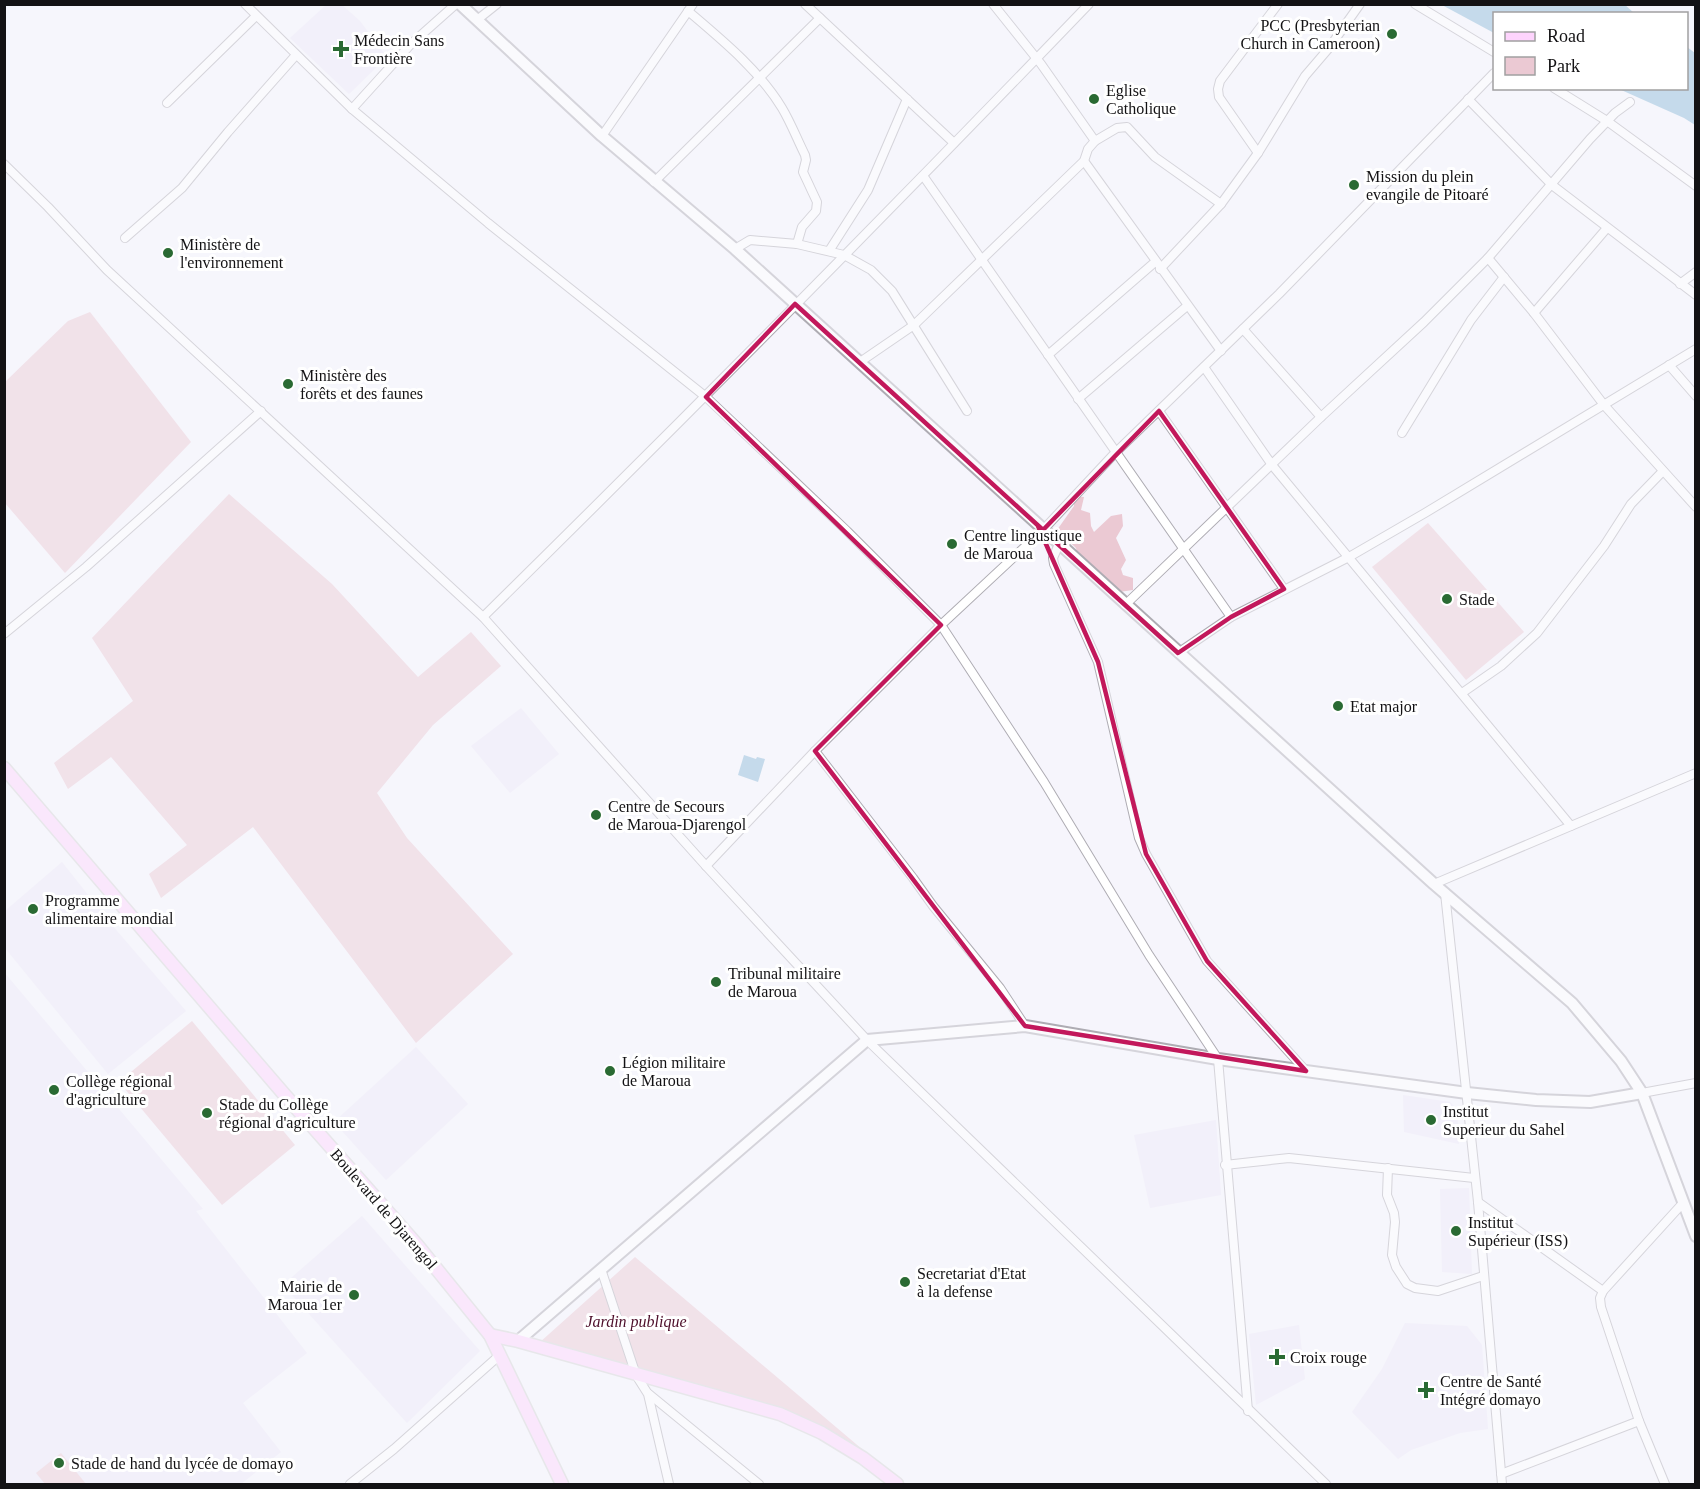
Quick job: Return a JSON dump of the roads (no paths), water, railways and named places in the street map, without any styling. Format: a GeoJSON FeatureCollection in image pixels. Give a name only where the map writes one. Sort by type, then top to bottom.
{"type":"FeatureCollection","features":[{"type":"Feature","properties":{"kind":"main road","name":"Boulevard de Djarengol"},"geometry":{"type":"LineString","coordinates":[[4,768],[275,1084],[418,1246],[490,1335],[562,1485]]}},
{"type":"Feature","properties":{"kind":"main road"},"geometry":{"type":"LineString","coordinates":[[490,1335],[780,1414],[822,1433],[863,1458],[897,1485]]}},
{"type":"Feature","properties":{"kind":"street"},"geometry":{"type":"LineString","coordinates":[[245,4],[352,109],[497,230],[706,397],[847,531],[941,625],[1044,782],[1149,956],[1218,1059],[1225,1165],[1248,1411]]}},
{"type":"Feature","properties":{"kind":"street"},"geometry":{"type":"LineString","coordinates":[[352,109],[411,44],[458,4],[654,182],[735,249],[1444,893],[1572,1003],[1621,1061],[1642,1093],[1695,1236]]}},
{"type":"Feature","properties":{"kind":"street"},"geometry":{"type":"LineString","coordinates":[[477,20],[497,4]]}},
{"type":"Feature","properties":{"kind":"street"},"geometry":{"type":"LineString","coordinates":[[805,4],[954,143]]}},
{"type":"Feature","properties":{"kind":"street"},"geometry":{"type":"LineString","coordinates":[[993,4],[1095,141]]}},
{"type":"Feature","properties":{"kind":"street"},"geometry":{"type":"LineString","coordinates":[[483,616],[706,397],[795,304],[924,177],[1089,4]]}},
{"type":"Feature","properties":{"kind":"street"},"geometry":{"type":"LineString","coordinates":[[1258,153],[1222,104],[1218,89],[1220,81],[1278,4]]}},
{"type":"Feature","properties":{"kind":"street"},"geometry":{"type":"LineString","coordinates":[[1048,355],[1157,266],[1221,204],[1258,153],[1305,76],[1329,48],[1360,4]]}},
{"type":"Feature","properties":{"kind":"street"},"geometry":{"type":"LineString","coordinates":[[1415,4],[1493,51]]}},
{"type":"Feature","properties":{"kind":"street"},"geometry":{"type":"LineString","coordinates":[[602,136],[691,8],[759,78],[783,109],[805,154],[804,176],[817,202],[816,211],[802,227],[797,244]]}},
{"type":"Feature","properties":{"kind":"street"},"geometry":{"type":"LineString","coordinates":[[168,103],[256,16]]}},
{"type":"Feature","properties":{"kind":"street"},"geometry":{"type":"LineString","coordinates":[[654,182],[820,18]]}},
{"type":"Feature","properties":{"kind":"street"},"geometry":{"type":"LineString","coordinates":[[125,238],[182,188],[296,56]]}},
{"type":"Feature","properties":{"kind":"street"},"geometry":{"type":"LineString","coordinates":[[706,866],[815,751],[941,625],[1042,530],[1115,453],[1243,329],[1493,74]]}},
{"type":"Feature","properties":{"kind":"street"},"geometry":{"type":"LineString","coordinates":[[1557,90],[1607,121],[1695,186]]}},
{"type":"Feature","properties":{"kind":"street"},"geometry":{"type":"LineString","coordinates":[[830,251],[868,190],[907,99]]}},
{"type":"Feature","properties":{"kind":"street"},"geometry":{"type":"LineString","coordinates":[[1468,99],[1552,185],[1695,295]]}},
{"type":"Feature","properties":{"kind":"street"},"geometry":{"type":"LineString","coordinates":[[1125,605],[1321,417],[1424,322],[1488,258],[1607,121],[1630,102]]}},
{"type":"Feature","properties":{"kind":"street"},"geometry":{"type":"LineString","coordinates":[[860,362],[914,325],[1084,161],[1088,149],[1095,141],[1117,128],[1127,127],[1155,157],[1221,204]]}},
{"type":"Feature","properties":{"kind":"street"},"geometry":{"type":"LineString","coordinates":[[1084,161],[1157,266],[1221,351]]}},
{"type":"Feature","properties":{"kind":"street"},"geometry":{"type":"LineString","coordinates":[[4,164],[107,270],[483,616],[706,866],[867,1040],[1326,1485]]}},
{"type":"Feature","properties":{"kind":"street"},"geometry":{"type":"LineString","coordinates":[[924,177],[1231,616]]}},
{"type":"Feature","properties":{"kind":"street"},"geometry":{"type":"LineString","coordinates":[[1534,313],[1607,228]]}},
{"type":"Feature","properties":{"kind":"street"},"geometry":{"type":"LineString","coordinates":[[735,249],[750,240],[797,244],[844,255],[872,270],[892,291],[967,411]]}},
{"type":"Feature","properties":{"kind":"street"},"geometry":{"type":"LineString","coordinates":[[1488,258],[1534,313],[1604,405],[1695,507]]}},
{"type":"Feature","properties":{"kind":"street"},"geometry":{"type":"LineString","coordinates":[[1680,284],[1695,272]]}},
{"type":"Feature","properties":{"kind":"street"},"geometry":{"type":"LineString","coordinates":[[1402,433],[1471,320],[1504,278]]}},
{"type":"Feature","properties":{"kind":"street"},"geometry":{"type":"LineString","coordinates":[[1078,399],[1187,306]]}},
{"type":"Feature","properties":{"kind":"street"},"geometry":{"type":"LineString","coordinates":[[1243,329],[1321,417]]}},
{"type":"Feature","properties":{"kind":"street"},"geometry":{"type":"LineString","coordinates":[[1178,653],[1231,616],[1349,557],[1695,349]]}},
{"type":"Feature","properties":{"kind":"street"},"geometry":{"type":"LineString","coordinates":[[1669,365],[1695,396]]}},
{"type":"Feature","properties":{"kind":"street"},"geometry":{"type":"LineString","coordinates":[[1204,367],[1272,465],[1571,826]]}},
{"type":"Feature","properties":{"kind":"street"},"geometry":{"type":"LineString","coordinates":[[4,634],[86,567],[261,411]]}},
{"type":"Feature","properties":{"kind":"street"},"geometry":{"type":"LineString","coordinates":[[1159,411],[1284,589]]}},
{"type":"Feature","properties":{"kind":"street"},"geometry":{"type":"LineString","coordinates":[[1462,693],[1501,666],[1537,633],[1604,546],[1631,504],[1663,471]]}},
{"type":"Feature","properties":{"kind":"street"},"geometry":{"type":"LineString","coordinates":[[1059,544],[1053,558],[1054,564],[1098,662],[1139,838],[1146,854],[1207,961],[1306,1071]]}},
{"type":"Feature","properties":{"kind":"street"},"geometry":{"type":"LineString","coordinates":[[815,751],[933,906],[1000,988],[1025,1026]]}},
{"type":"Feature","properties":{"kind":"street"},"geometry":{"type":"LineString","coordinates":[[1434,884],[1695,773]]}},
{"type":"Feature","properties":{"kind":"street"},"geometry":{"type":"LineString","coordinates":[[1444,893],[1478,1202],[1502,1485]]}},
{"type":"Feature","properties":{"kind":"street"},"geometry":{"type":"LineString","coordinates":[[518,1341],[867,1040],[1025,1026],[1218,1059],[1467,1094],[1536,1100],[1590,1102],[1695,1083]]}},
{"type":"Feature","properties":{"kind":"street"},"geometry":{"type":"LineString","coordinates":[[1225,1165],[1289,1158],[1474,1178]]}},
{"type":"Feature","properties":{"kind":"street"},"geometry":{"type":"LineString","coordinates":[[1388,1168],[1387,1195],[1395,1222],[1392,1255],[1396,1267],[1407,1284],[1415,1288],[1438,1291],[1483,1276]]}},
{"type":"Feature","properties":{"kind":"street"},"geometry":{"type":"LineString","coordinates":[[1478,1202],[1603,1291]]}},
{"type":"Feature","properties":{"kind":"street"},"geometry":{"type":"LineString","coordinates":[[1665,1485],[1639,1421],[1600,1298],[1603,1291],[1683,1203]]}},
{"type":"Feature","properties":{"kind":"street"},"geometry":{"type":"LineString","coordinates":[[601,1269],[636,1375],[648,1394],[759,1485]]}},
{"type":"Feature","properties":{"kind":"street"},"geometry":{"type":"LineString","coordinates":[[350,1485],[501,1354]]}},
{"type":"Feature","properties":{"kind":"street"},"geometry":{"type":"LineString","coordinates":[[648,1394],[669,1485]]}},
{"type":"Feature","properties":{"kind":"street"},"geometry":{"type":"LineString","coordinates":[[1501,1473],[1639,1421]]}},
{"type":"Feature","properties":{"kind":"water"},"geometry":{"type":"Polygon","coordinates":[[[1624,4],[1633,12],[1493,12],[1493,32],[1442,5],[1624,4]]]}},
{"type":"Feature","properties":{"kind":"water"},"geometry":{"type":"Polygon","coordinates":[[[1688,48],[1695,53],[1695,125],[1621,90],[1688,90],[1688,48]]]}},
{"type":"Feature","properties":{"kind":"water"},"geometry":{"type":"Polygon","coordinates":[[[744,755],[765,759],[758,782],[738,775],[744,755]]]}},
{"type":"Feature","properties":{"kind":"place","name":"PCC (Presbyterian Church in Cameroon)"},"geometry":{"type":"Point","coordinates":[1392,34]}},
{"type":"Feature","properties":{"kind":"place","name":"Médecin Sans Frontière"},"geometry":{"type":"Point","coordinates":[341,49]}},
{"type":"Feature","properties":{"kind":"place","name":"Eglise Catholique"},"geometry":{"type":"Point","coordinates":[1094,99]}},
{"type":"Feature","properties":{"kind":"place","name":"Mission du plein evangile de Pitoaré"},"geometry":{"type":"Point","coordinates":[1354,185]}},
{"type":"Feature","properties":{"kind":"place","name":"Ministère de l'environnement"},"geometry":{"type":"Point","coordinates":[168,253]}},
{"type":"Feature","properties":{"kind":"place","name":"Ministère des forêts et des faunes"},"geometry":{"type":"Point","coordinates":[288,384]}},
{"type":"Feature","properties":{"kind":"place","name":"Centre lingustique de Maroua"},"geometry":{"type":"Point","coordinates":[952,544]}},
{"type":"Feature","properties":{"kind":"place","name":"Stade"},"geometry":{"type":"Point","coordinates":[1447,599]}},
{"type":"Feature","properties":{"kind":"place","name":"Etat major"},"geometry":{"type":"Point","coordinates":[1338,706]}},
{"type":"Feature","properties":{"kind":"place","name":"Centre de Secours de Maroua-Djarengol"},"geometry":{"type":"Point","coordinates":[596,815]}},
{"type":"Feature","properties":{"kind":"place","name":"Programme alimentaire mondial"},"geometry":{"type":"Point","coordinates":[33,909]}},
{"type":"Feature","properties":{"kind":"place","name":"Tribunal militaire de Maroua"},"geometry":{"type":"Point","coordinates":[716,982]}},
{"type":"Feature","properties":{"kind":"place","name":"Légion militaire de Maroua"},"geometry":{"type":"Point","coordinates":[610,1071]}},
{"type":"Feature","properties":{"kind":"place","name":"Collège régional d'agriculture"},"geometry":{"type":"Point","coordinates":[54,1090]}},
{"type":"Feature","properties":{"kind":"place","name":"Stade du Collège régional d'agriculture"},"geometry":{"type":"Point","coordinates":[207,1113]}},
{"type":"Feature","properties":{"kind":"place","name":"Institut Superieur du Sahel"},"geometry":{"type":"Point","coordinates":[1431,1120]}},
{"type":"Feature","properties":{"kind":"place","name":"Institut Supérieur (ISS)"},"geometry":{"type":"Point","coordinates":[1456,1231]}},
{"type":"Feature","properties":{"kind":"place","name":"Secretariat d'Etat à la defense"},"geometry":{"type":"Point","coordinates":[905,1282]}},
{"type":"Feature","properties":{"kind":"place","name":"Mairie de Maroua 1er"},"geometry":{"type":"Point","coordinates":[354,1295]}},
{"type":"Feature","properties":{"kind":"place","name":"Croix rouge"},"geometry":{"type":"Point","coordinates":[1277,1357]}},
{"type":"Feature","properties":{"kind":"place","name":"Centre de Santé Intégré domayo"},"geometry":{"type":"Point","coordinates":[1426,1390]}},
{"type":"Feature","properties":{"kind":"place","name":"Stade de hand du lycée de domayo"},"geometry":{"type":"Point","coordinates":[59,1463]}},
{"type":"Feature","properties":{"kind":"park label","name":"Jardin publique"},"geometry":{"type":"Point","coordinates":[636,1321]}}]}
